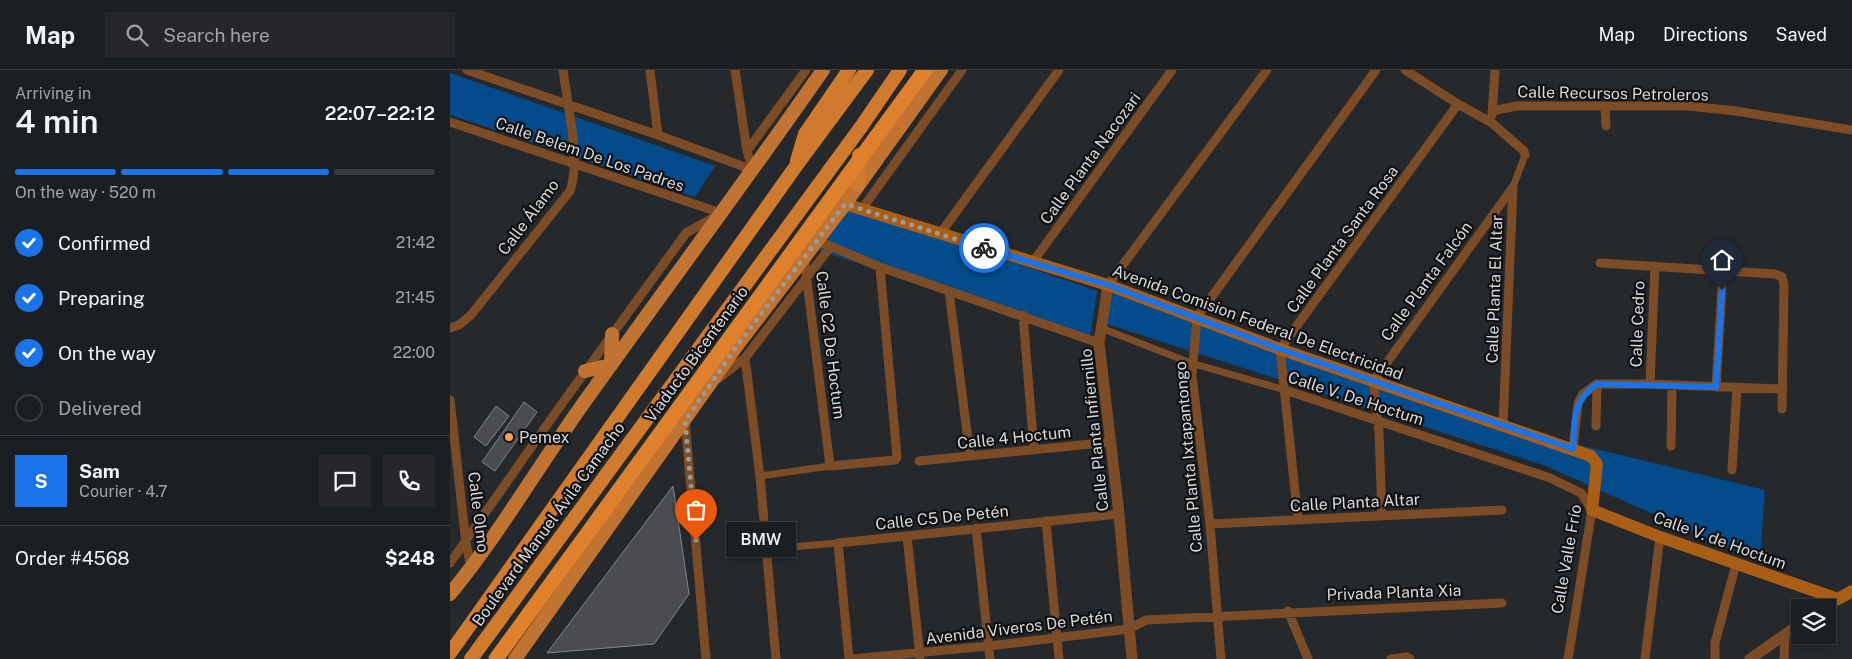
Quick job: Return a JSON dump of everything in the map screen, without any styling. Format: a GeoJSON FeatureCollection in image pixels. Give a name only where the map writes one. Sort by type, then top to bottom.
{"type":"FeatureCollection","features":[{"type":"Feature","properties":{"kind":"highway"},"geometry":{"type":"LineString","coordinates":[[796,166],[800,148],[806,134],[849,70]]}},
{"type":"Feature","properties":{"kind":"highway","name":"Boulevard Manuel Ávila Camacho"},"geometry":{"type":"LineString","coordinates":[[452,648],[796,166],[868,70]]}},
{"type":"Feature","properties":{"kind":"highway","name":"Boulevard Manuel Ávila Camacho"},"geometry":{"type":"LineString","coordinates":[[471,659],[861,127],[900,70]]}},
{"type":"Feature","properties":{"kind":"highway","name":"Viaducto Bicentenario"},"geometry":{"type":"LineString","coordinates":[[496,659],[925,70]]}},
{"type":"Feature","properties":{"kind":"highway"},"geometry":{"type":"LineString","coordinates":[[858,184],[861,127]]}},
{"type":"Feature","properties":{"kind":"main road"},"geometry":{"type":"LineString","coordinates":[[450,594],[471,568],[611,365],[753,170],[822,70]]}},
{"type":"Feature","properties":{"kind":"main road"},"geometry":{"type":"LineString","coordinates":[[515,659],[705,391],[816,240],[845,204],[941,70]]}},
{"type":"Feature","properties":{"kind":"main road","name":"Avenida Comision Federal De Electricidad"},"geometry":{"type":"LineString","coordinates":[[845,204],[1108,285],[1373,382],[1573,449],[1591,456],[1597,464]]}},
{"type":"Feature","properties":{"kind":"main road"},"geometry":{"type":"LineString","coordinates":[[611,365],[612,334]]}},
{"type":"Feature","properties":{"kind":"main road"},"geometry":{"type":"LineString","coordinates":[[585,371],[611,365]]}},
{"type":"Feature","properties":{"kind":"main road","name":"Calle Valle Frío"},"geometry":{"type":"LineString","coordinates":[[1592,510],[1597,464]]}},
{"type":"Feature","properties":{"kind":"main road","name":"Calle V. de Hoctum"},"geometry":{"type":"LineString","coordinates":[[1592,510],[1660,537],[1838,599]]}},
{"type":"Feature","properties":{"kind":"main road"},"geometry":{"type":"LineString","coordinates":[[1838,599],[1852,591]]}},
{"type":"Feature","properties":{"kind":"main road"},"geometry":{"type":"LineString","coordinates":[[524,659],[530,639]]}},
{"type":"Feature","properties":{"kind":"street"},"geometry":{"type":"LineString","coordinates":[[467,70],[488,73],[568,105],[658,135],[753,170]]}},
{"type":"Feature","properties":{"kind":"street","name":"Calle Álamo"},"geometry":{"type":"LineString","coordinates":[[450,328],[459,325],[471,315],[566,198],[573,182],[574,166],[563,70]]}},
{"type":"Feature","properties":{"kind":"street"},"geometry":{"type":"LineString","coordinates":[[650,70],[658,135]]}},
{"type":"Feature","properties":{"kind":"street"},"geometry":{"type":"LineString","coordinates":[[736,70],[747,151],[753,170]]}},
{"type":"Feature","properties":{"kind":"street"},"geometry":{"type":"LineString","coordinates":[[747,151],[806,70]]}},
{"type":"Feature","properties":{"kind":"street"},"geometry":{"type":"LineString","coordinates":[[862,209],[962,70]]}},
{"type":"Feature","properties":{"kind":"street"},"geometry":{"type":"LineString","coordinates":[[940,234],[1058,70]]}},
{"type":"Feature","properties":{"kind":"street","name":"Calle Planta Nacozari"},"geometry":{"type":"LineString","coordinates":[[1032,263],[1172,70]]}},
{"type":"Feature","properties":{"kind":"street","name":"Calle Planta Infiernillo"},"geometry":{"type":"LineString","coordinates":[[1132,659],[1119,514],[1100,343],[1108,285],[1267,70]]}},
{"type":"Feature","properties":{"kind":"street","name":"Calle Planta Ixtapantongo"},"geometry":{"type":"LineString","coordinates":[[1221,659],[1210,524],[1191,363],[1197,317],[1376,70]]}},
{"type":"Feature","properties":{"kind":"street"},"geometry":{"type":"LineString","coordinates":[[1492,123],[1495,70]]}},
{"type":"Feature","properties":{"kind":"street"},"geometry":{"type":"LineString","coordinates":[[1407,71],[1458,104],[1492,123],[1524,151],[1524,155]]}},
{"type":"Feature","properties":{"kind":"street","name":"Calle Planta Santa Rosa"},"geometry":{"type":"LineString","coordinates":[[1280,349],[1458,104]]}},
{"type":"Feature","properties":{"kind":"street","name":"Calle Recursos Petroleros"},"geometry":{"type":"LineString","coordinates":[[1492,111],[1516,106],[1688,106],[1736,111],[1852,130]]}},
{"type":"Feature","properties":{"kind":"street"},"geometry":{"type":"LineString","coordinates":[[1605,106],[1606,126]]}},
{"type":"Feature","properties":{"kind":"street","name":"Calle Belem De Los Padres"},"geometry":{"type":"LineString","coordinates":[[450,122],[574,166],[721,214]]}},
{"type":"Feature","properties":{"kind":"street","name":"Calle Planta El Altar"},"geometry":{"type":"LineString","coordinates":[[1503,426],[1513,187],[1524,155]]}},
{"type":"Feature","properties":{"kind":"street","name":"Calle Planta Falcón"},"geometry":{"type":"LineString","coordinates":[[1373,382],[1513,187]]}},
{"type":"Feature","properties":{"kind":"street"},"geometry":{"type":"LineString","coordinates":[[450,563],[466,543],[585,371],[686,233],[721,214]]}},
{"type":"Feature","properties":{"kind":"street"},"geometry":{"type":"LineString","coordinates":[[816,240],[880,267],[1100,343]]}},
{"type":"Feature","properties":{"kind":"street"},"geometry":{"type":"LineString","coordinates":[[705,391],[744,358],[831,246]]}},
{"type":"Feature","properties":{"kind":"street","name":"Calle C2 De Hoctum"},"geometry":{"type":"LineString","coordinates":[[804,257],[830,466]]}},
{"type":"Feature","properties":{"kind":"street"},"geometry":{"type":"LineString","coordinates":[[1600,263],[1723,270],[1775,274],[1782,277],[1784,284],[1782,409]]}},
{"type":"Feature","properties":{"kind":"street","name":"Calle Cedro"},"geometry":{"type":"LineString","coordinates":[[1650,384],[1654,266]]}},
{"type":"Feature","properties":{"kind":"street"},"geometry":{"type":"LineString","coordinates":[[760,476],[830,466],[895,460],[897,457],[880,267]]}},
{"type":"Feature","properties":{"kind":"street"},"geometry":{"type":"LineString","coordinates":[[1716,387],[1723,270]]}},
{"type":"Feature","properties":{"kind":"street"},"geometry":{"type":"LineString","coordinates":[[950,291],[970,456]]}},
{"type":"Feature","properties":{"kind":"street"},"geometry":{"type":"LineString","coordinates":[[1023,315],[1034,450]]}},
{"type":"Feature","properties":{"kind":"street","name":"Calle V. De Hoctum"},"geometry":{"type":"LineString","coordinates":[[1101,328],[1191,363],[1285,390],[1566,484],[1581,493],[1592,510]]}},
{"type":"Feature","properties":{"kind":"street"},"geometry":{"type":"LineString","coordinates":[[1280,349],[1298,520]]}},
{"type":"Feature","properties":{"kind":"street"},"geometry":{"type":"LineString","coordinates":[[744,358],[760,476],[776,659]]}},
{"type":"Feature","properties":{"kind":"street"},"geometry":{"type":"LineString","coordinates":[[1373,382],[1378,422],[1382,516]]}},
{"type":"Feature","properties":{"kind":"street"},"geometry":{"type":"LineString","coordinates":[[1573,449],[1578,403],[1584,394],[1597,384],[1782,389]]}},
{"type":"Feature","properties":{"kind":"street"},"geometry":{"type":"LineString","coordinates":[[1596,426],[1597,384]]}},
{"type":"Feature","properties":{"kind":"street"},"geometry":{"type":"LineString","coordinates":[[1671,446],[1672,385]]}},
{"type":"Feature","properties":{"kind":"street"},"geometry":{"type":"LineString","coordinates":[[1732,470],[1737,388]]}},
{"type":"Feature","properties":{"kind":"street","name":"Calle Olmo"},"geometry":{"type":"LineString","coordinates":[[450,400],[466,543],[471,568]]}},
{"type":"Feature","properties":{"kind":"street"},"geometry":{"type":"LineString","coordinates":[[685,421],[706,659]]}},
{"type":"Feature","properties":{"kind":"street","name":"Calle 4 Hoctum"},"geometry":{"type":"LineString","coordinates":[[919,461],[1111,442]]}},
{"type":"Feature","properties":{"kind":"street","name":"Calle Planta Altar"},"geometry":{"type":"LineString","coordinates":[[1210,524],[1502,510]]}},
{"type":"Feature","properties":{"kind":"street","name":"Calle Valle Frío"},"geometry":{"type":"LineString","coordinates":[[1568,659],[1592,510]]}},
{"type":"Feature","properties":{"kind":"street","name":"Calle C5 De Petén"},"geometry":{"type":"LineString","coordinates":[[767,549],[1119,514]]}},
{"type":"Feature","properties":{"kind":"street"},"geometry":{"type":"LineString","coordinates":[[1046,521],[1059,659]]}},
{"type":"Feature","properties":{"kind":"street"},"geometry":{"type":"LineString","coordinates":[[976,528],[990,659]]}},
{"type":"Feature","properties":{"kind":"street"},"geometry":{"type":"LineString","coordinates":[[907,536],[920,656]]}},
{"type":"Feature","properties":{"kind":"street"},"geometry":{"type":"LineString","coordinates":[[1644,659],[1660,537]]}},
{"type":"Feature","properties":{"kind":"street"},"geometry":{"type":"LineString","coordinates":[[838,543],[851,659]]}},
{"type":"Feature","properties":{"kind":"street"},"geometry":{"type":"LineString","coordinates":[[1715,659],[1716,643],[1736,564]]}},
{"type":"Feature","properties":{"kind":"street","name":"Privada Planta Xia"},"geometry":{"type":"LineString","coordinates":[[1217,616],[1288,611],[1502,603]]}},
{"type":"Feature","properties":{"kind":"street"},"geometry":{"type":"LineString","coordinates":[[1288,611],[1308,659]]}},
{"type":"Feature","properties":{"kind":"street","name":"Avenida Viveros De Petén"},"geometry":{"type":"LineString","coordinates":[[851,659],[920,656],[1129,629],[1146,620],[1217,616]]}},
{"type":"Feature","properties":{"kind":"street"},"geometry":{"type":"LineString","coordinates":[[1750,659],[1791,630]]}},
{"type":"Feature","properties":{"kind":"street"},"geometry":{"type":"LineString","coordinates":[[1784,659],[1785,634]]}},
{"type":"Feature","properties":{"kind":"street"},"geometry":{"type":"LineString","coordinates":[[1391,659],[1407,657],[1410,659]]}},
{"type":"Feature","properties":{"kind":"shaded area"},"geometry":{"type":"Polygon","coordinates":[[[450,73],[715,166],[695,197],[450,115],[450,73]]]}},
{"type":"Feature","properties":{"kind":"shaded area"},"geometry":{"type":"Polygon","coordinates":[[[845,204],[1097,291],[1090,338],[811,248],[845,204]]]}},
{"type":"Feature","properties":{"kind":"shaded area"},"geometry":{"type":"Polygon","coordinates":[[[1113,286],[1538,435],[1765,490],[1760,562],[1546,466],[1107,324],[1113,286]]]}},
{"type":"Feature","properties":{"kind":"building","name":"Pemex"},"geometry":{"type":"Polygon","coordinates":[[[524,402],[537,412],[495,471],[482,462],[524,402]]]}},
{"type":"Feature","properties":{"kind":"building","name":"Pemex"},"geometry":{"type":"Polygon","coordinates":[[[496,406],[509,416],[486,446],[474,437],[496,406]]]}},
{"type":"Feature","properties":{"kind":"building"},"geometry":{"type":"Polygon","coordinates":[[[673,486],[689,594],[654,644],[547,653],[673,486]]]}},
{"type":"Feature","properties":{"kind":"way so far"},"geometry":{"type":"LineString","coordinates":[[696,540],[685,421],[738,344],[845,204],[984,248]]}},
{"type":"Feature","properties":{"kind":"place","name":"Pemex"},"geometry":{"type":"Point","coordinates":[509,437]}},
{"type":"Feature","properties":{"kind":"place","name":"BMW"},"geometry":{"type":"Point","coordinates":[696,540]}},
{"type":"Feature","properties":{"kind":"route"},"geometry":{"type":"LineString","coordinates":[[984,248],[1108,285],[1280,349],[1573,449],[1578,403],[1584,394],[1597,384],[1716,387],[1722,290]]}}]}
